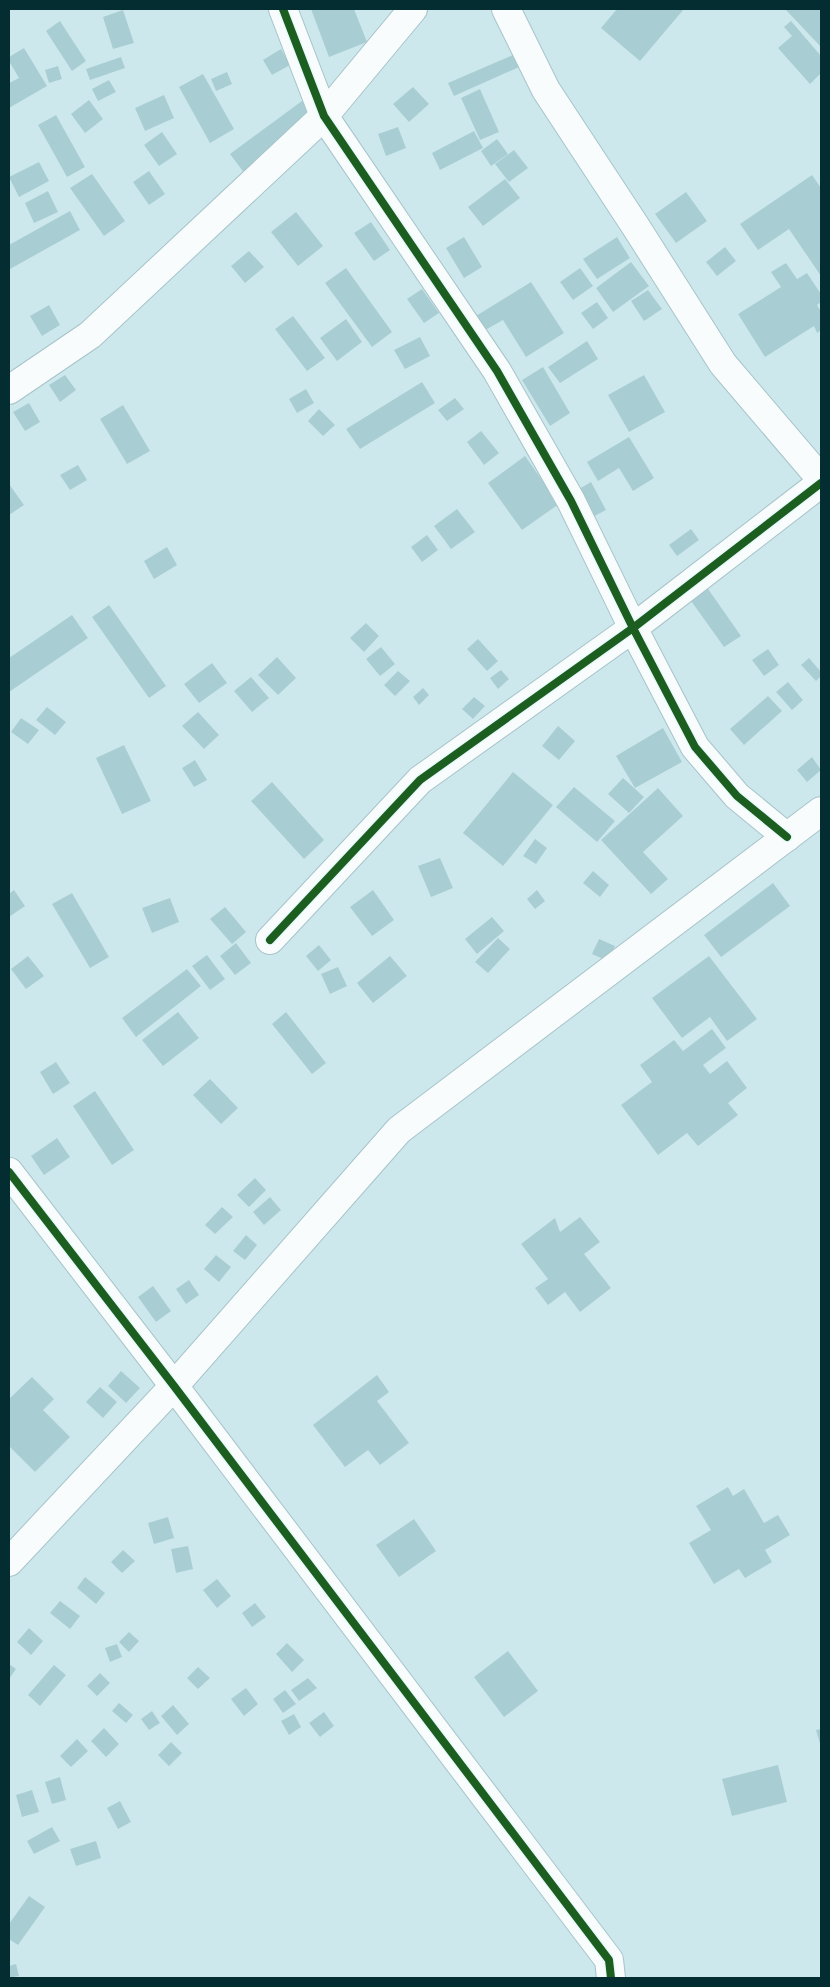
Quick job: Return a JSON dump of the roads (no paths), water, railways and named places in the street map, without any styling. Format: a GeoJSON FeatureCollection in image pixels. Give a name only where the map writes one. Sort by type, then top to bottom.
{"type":"FeatureCollection","features":[{"type":"Feature","properties":{"kind":"street"},"geometry":{"type":"LineString","coordinates":[[283,9],[324,116],[497,371],[571,501],[633,628],[695,747],[737,796],[787,837]]}},
{"type":"Feature","properties":{"kind":"street"},"geometry":{"type":"LineString","coordinates":[[9,390],[90,335],[324,116],[413,9]]}},
{"type":"Feature","properties":{"kind":"street"},"geometry":{"type":"LineString","coordinates":[[270,940],[420,780],[633,628],[821,481],[723,364],[546,90],[506,9]]}},
{"type":"Feature","properties":{"kind":"street"},"geometry":{"type":"LineString","coordinates":[[9,1562],[174,1386],[399,1130],[821,811]]}},
{"type":"Feature","properties":{"kind":"street"},"geometry":{"type":"LineString","coordinates":[[9,1172],[174,1386],[609,1960],[611,1978]]}}]}
